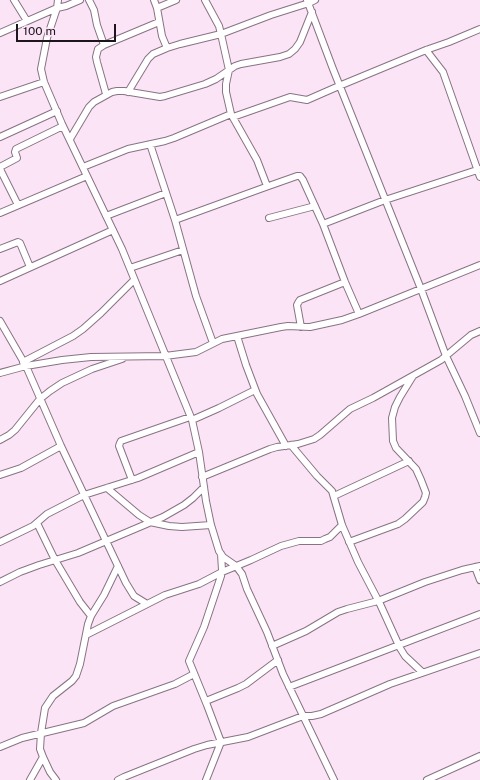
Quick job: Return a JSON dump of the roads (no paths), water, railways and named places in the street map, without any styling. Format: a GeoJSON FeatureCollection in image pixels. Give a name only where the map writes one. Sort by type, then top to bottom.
{"type":"FeatureCollection","features":[{"type":"Feature","properties":{"kind":"street"},"geometry":{"type":"LineString","coordinates":[[14,0],[27,21]]}},
{"type":"Feature","properties":{"kind":"street"},"geometry":{"type":"LineString","coordinates":[[58,0],[57,8],[46,38],[41,69],[44,82],[63,126],[130,268],[191,418],[199,452],[211,525],[218,551],[236,566],[244,578],[247,589],[289,687],[334,780]]}},
{"type":"Feature","properties":{"kind":"street"},"geometry":{"type":"LineString","coordinates":[[0,33],[57,8],[80,0]]}},
{"type":"Feature","properties":{"kind":"street"},"geometry":{"type":"LineString","coordinates":[[89,0],[94,10],[97,25],[104,45]]}},
{"type":"Feature","properties":{"kind":"street"},"geometry":{"type":"LineString","coordinates":[[154,0],[162,36],[167,48]]}},
{"type":"Feature","properties":{"kind":"street"},"geometry":{"type":"LineString","coordinates":[[157,8],[176,0]]}},
{"type":"Feature","properties":{"kind":"street"},"geometry":{"type":"LineString","coordinates":[[205,0],[221,34],[229,70],[226,92],[232,115],[257,160],[267,186]]}},
{"type":"Feature","properties":{"kind":"street"},"geometry":{"type":"LineString","coordinates":[[128,92],[148,59],[153,54],[167,48],[221,34],[310,1],[312,12],[339,86],[421,289],[446,356],[465,396],[480,433]]}},
{"type":"Feature","properties":{"kind":"street"},"geometry":{"type":"LineString","coordinates":[[70,139],[89,107],[106,94],[116,91],[160,97],[165,96],[205,84],[240,64],[289,54],[300,42],[312,12]]}},
{"type":"Feature","properties":{"kind":"street"},"geometry":{"type":"LineString","coordinates":[[106,94],[96,57],[98,49],[104,45],[159,22]]}},
{"type":"Feature","properties":{"kind":"street"},"geometry":{"type":"LineString","coordinates":[[83,167],[128,149],[174,138],[232,115],[290,96],[308,100],[426,50],[480,30]]}},
{"type":"Feature","properties":{"kind":"street"},"geometry":{"type":"LineString","coordinates":[[426,50],[443,72],[479,169],[480,177]]}},
{"type":"Feature","properties":{"kind":"street"},"geometry":{"type":"LineString","coordinates":[[0,97],[44,82]]}},
{"type":"Feature","properties":{"kind":"street"},"geometry":{"type":"LineString","coordinates":[[0,137],[57,111]]}},
{"type":"Feature","properties":{"kind":"street"},"geometry":{"type":"LineString","coordinates":[[18,205],[1,172],[0,167],[17,158],[15,152],[16,149],[63,126]]}},
{"type":"Feature","properties":{"kind":"street"},"geometry":{"type":"LineString","coordinates":[[150,144],[175,220],[196,296],[213,343]]}},
{"type":"Feature","properties":{"kind":"street"},"geometry":{"type":"LineString","coordinates":[[323,224],[385,200],[479,169]]}},
{"type":"Feature","properties":{"kind":"street"},"geometry":{"type":"LineString","coordinates":[[0,213],[87,176]]}},
{"type":"Feature","properties":{"kind":"street"},"geometry":{"type":"LineString","coordinates":[[175,220],[267,186],[300,176],[323,224],[359,314]]}},
{"type":"Feature","properties":{"kind":"street"},"geometry":{"type":"LineString","coordinates":[[106,216],[166,193]]}},
{"type":"Feature","properties":{"kind":"street"},"geometry":{"type":"LineString","coordinates":[[269,218],[315,206]]}},
{"type":"Feature","properties":{"kind":"street"},"geometry":{"type":"LineString","coordinates":[[0,281],[113,230]]}},
{"type":"Feature","properties":{"kind":"street"},"geometry":{"type":"LineString","coordinates":[[0,249],[18,242],[20,243],[30,268]]}},
{"type":"Feature","properties":{"kind":"street"},"geometry":{"type":"LineString","coordinates":[[130,268],[183,250]]}},
{"type":"Feature","properties":{"kind":"street"},"geometry":{"type":"LineString","coordinates":[[25,364],[91,357],[165,356],[196,352],[222,339],[288,326],[310,327],[342,320],[480,265]]}},
{"type":"Feature","properties":{"kind":"street"},"geometry":{"type":"LineString","coordinates":[[0,373],[25,364],[73,336],[101,313],[134,280]]}},
{"type":"Feature","properties":{"kind":"street"},"geometry":{"type":"LineString","coordinates":[[301,327],[297,305],[300,300],[346,282]]}},
{"type":"Feature","properties":{"kind":"street"},"geometry":{"type":"LineString","coordinates":[[0,321],[25,364],[61,446],[126,583],[134,596],[147,604]]}},
{"type":"Feature","properties":{"kind":"street"},"geometry":{"type":"LineString","coordinates":[[202,477],[270,449],[298,444],[314,439],[350,409],[373,398],[446,356],[471,335],[480,331]]}},
{"type":"Feature","properties":{"kind":"street"},"geometry":{"type":"LineString","coordinates":[[237,336],[255,390],[288,446],[332,490],[342,525],[358,562],[405,656],[422,672]]}},
{"type":"Feature","properties":{"kind":"street"},"geometry":{"type":"LineString","coordinates":[[0,440],[15,430],[40,399],[50,391],[76,376],[92,369],[130,356]]}},
{"type":"Feature","properties":{"kind":"street"},"geometry":{"type":"LineString","coordinates":[[349,542],[398,524],[405,520],[423,502],[426,493],[416,469],[396,448],[393,441],[392,418],[395,407],[414,375]]}},
{"type":"Feature","properties":{"kind":"street"},"geometry":{"type":"LineString","coordinates":[[132,480],[119,446],[121,441],[220,408],[255,390]]}},
{"type":"Feature","properties":{"kind":"street"},"geometry":{"type":"LineString","coordinates":[[0,475],[21,468],[61,446]]}},
{"type":"Feature","properties":{"kind":"street"},"geometry":{"type":"LineString","coordinates":[[0,542],[27,530],[47,514],[84,495],[132,480],[199,452]]}},
{"type":"Feature","properties":{"kind":"street"},"geometry":{"type":"LineString","coordinates":[[334,496],[409,462]]}},
{"type":"Feature","properties":{"kind":"street"},"geometry":{"type":"LineString","coordinates":[[107,488],[139,515],[150,522],[182,527],[211,525]]}},
{"type":"Feature","properties":{"kind":"street"},"geometry":{"type":"LineString","coordinates":[[0,582],[20,572],[78,553],[162,517],[184,505],[204,488]]}},
{"type":"Feature","properties":{"kind":"street"},"geometry":{"type":"LineString","coordinates":[[37,523],[55,560],[80,602],[91,616]]}},
{"type":"Feature","properties":{"kind":"street"},"geometry":{"type":"LineString","coordinates":[[86,635],[172,592],[199,584],[222,572],[289,543],[299,541],[321,541],[330,537],[342,525]]}},
{"type":"Feature","properties":{"kind":"street"},"geometry":{"type":"LineString","coordinates":[[206,780],[221,742],[206,701],[190,664],[190,659],[204,627],[222,572],[221,554]]}},
{"type":"Feature","properties":{"kind":"street"},"geometry":{"type":"LineString","coordinates":[[56,780],[50,772],[40,749],[45,708],[52,696],[72,681],[76,676],[91,616],[118,566]]}},
{"type":"Feature","properties":{"kind":"street"},"geometry":{"type":"LineString","coordinates":[[272,646],[306,632],[338,612],[378,601],[424,582],[462,570],[478,567],[480,580]]}},
{"type":"Feature","properties":{"kind":"street"},"geometry":{"type":"LineString","coordinates":[[289,687],[480,614]]}},
{"type":"Feature","properties":{"kind":"street"},"geometry":{"type":"LineString","coordinates":[[118,780],[181,753],[221,742],[248,737],[303,716],[321,714],[374,690],[480,653]]}},
{"type":"Feature","properties":{"kind":"street"},"geometry":{"type":"LineString","coordinates":[[206,701],[246,684],[278,660]]}},
{"type":"Feature","properties":{"kind":"street"},"geometry":{"type":"LineString","coordinates":[[0,747],[22,738],[84,723],[113,706],[175,684],[194,674]]}},
{"type":"Feature","properties":{"kind":"street"},"geometry":{"type":"LineString","coordinates":[[427,780],[480,756]]}},
{"type":"Feature","properties":{"kind":"street"},"geometry":{"type":"LineString","coordinates":[[30,780],[43,757]]}}]}
